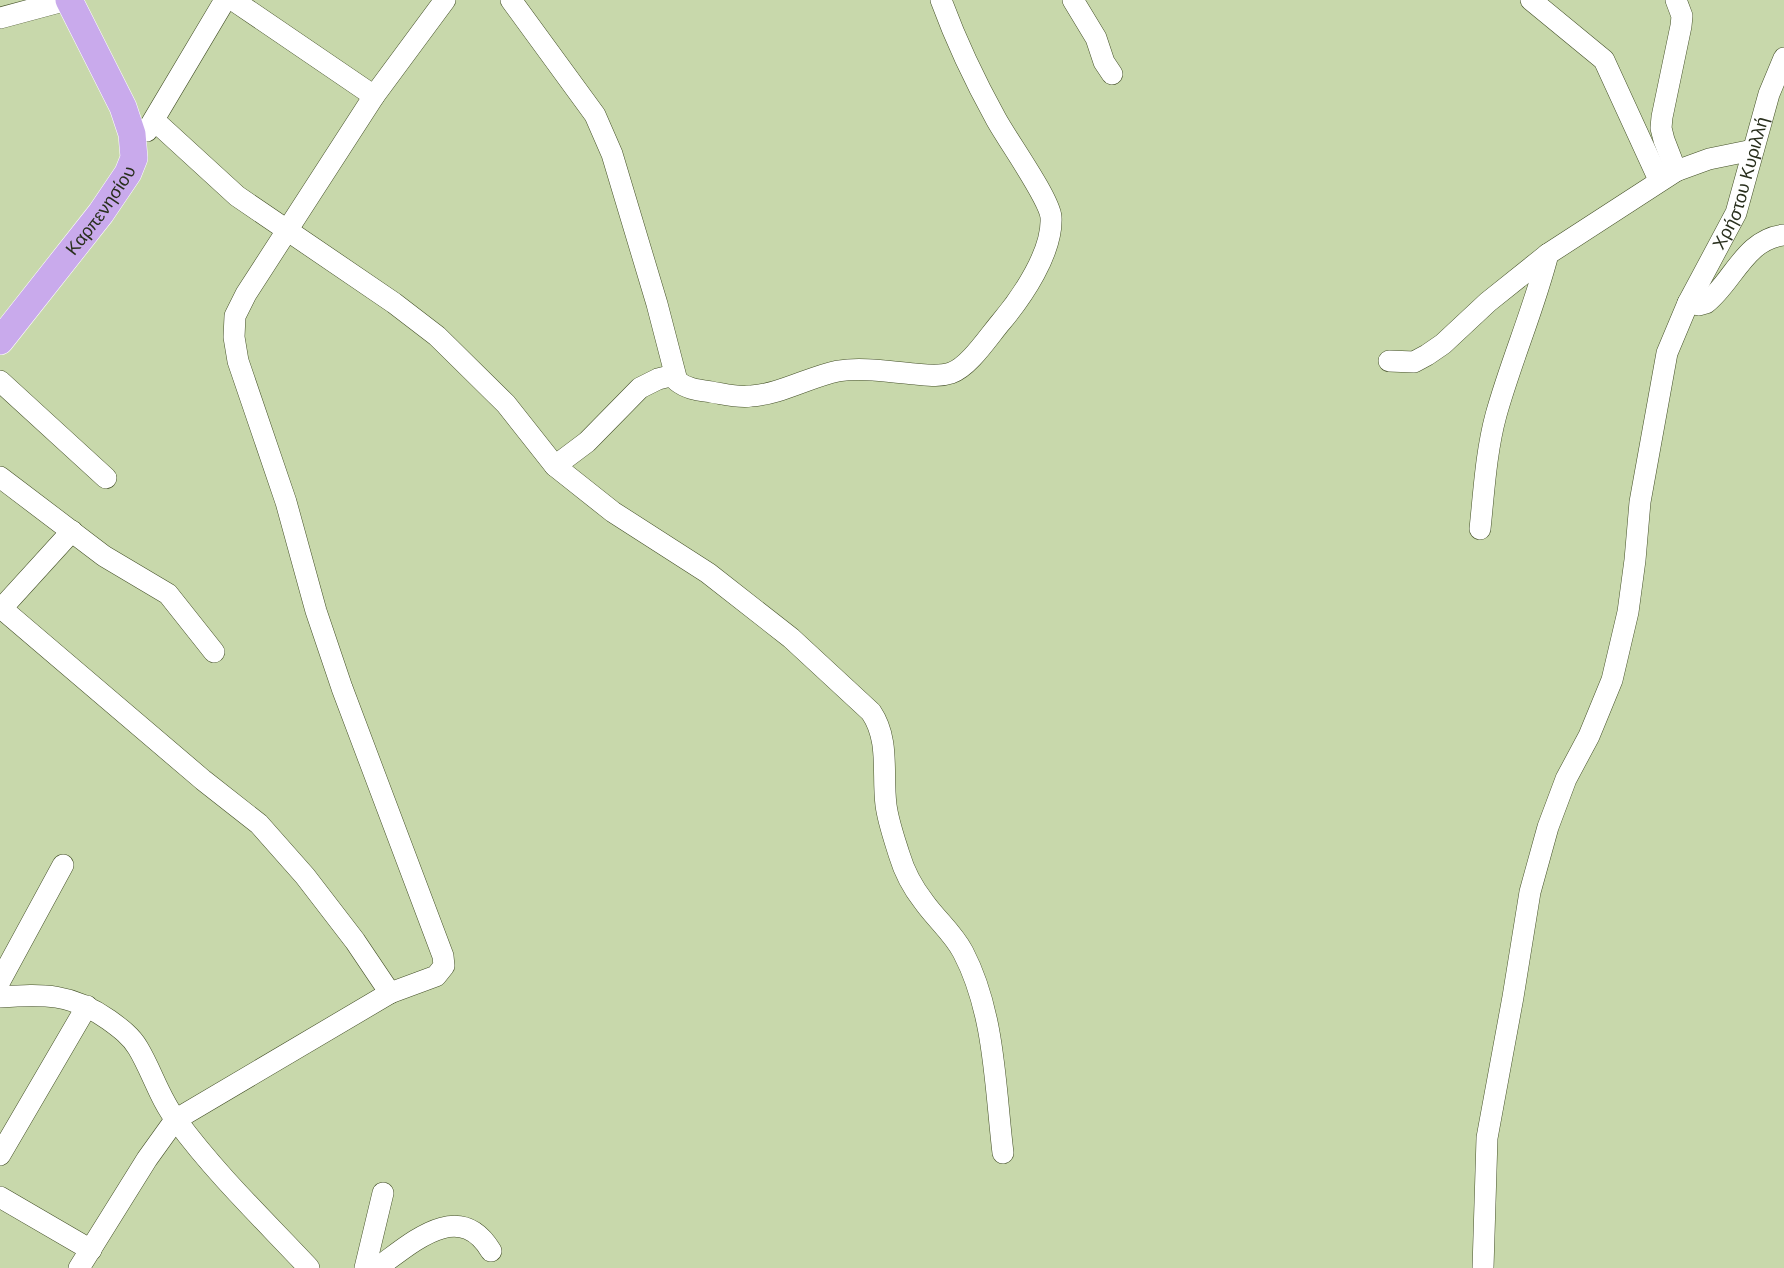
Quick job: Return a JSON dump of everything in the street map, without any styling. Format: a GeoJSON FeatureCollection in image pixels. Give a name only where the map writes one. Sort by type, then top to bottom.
{"type":"FeatureCollection","features":[{"type":"Feature","properties":{"kind":"main road","name":"Καρπενησίου"},"geometry":{"type":"LineString","coordinates":[[0,340],[86,233],[132,165],[134,146],[123,107],[68,0]]}},
{"type":"Feature","properties":{"kind":"street"},"geometry":{"type":"LineString","coordinates":[[0,18],[68,0]]}},
{"type":"Feature","properties":{"kind":"street"},"geometry":{"type":"LineString","coordinates":[[134,146],[155,121],[225,0]]}},
{"type":"Feature","properties":{"kind":"street"},"geometry":{"type":"LineString","coordinates":[[233,0],[374,96]]}},
{"type":"Feature","properties":{"kind":"street"},"geometry":{"type":"LineString","coordinates":[[79,1268],[147,1159],[175,1120],[390,993],[436,976],[444,966],[443,956],[342,688],[316,611],[286,502],[238,361],[234,337],[235,316],[246,294],[374,96],[445,0]]}},
{"type":"Feature","properties":{"kind":"street"},"geometry":{"type":"LineString","coordinates":[[512,0],[595,115],[612,154],[657,304],[677,381],[692,389],[749,397],[846,370],[943,375],[960,369],[1016,305],[1034,274],[1047,244],[1050,224],[1048,204],[1014,151],[980,90],[941,0]]}},
{"type":"Feature","properties":{"kind":"street"},"geometry":{"type":"LineString","coordinates":[[1073,0],[1096,38],[1104,62],[1112,74]]}},
{"type":"Feature","properties":{"kind":"street"},"geometry":{"type":"LineString","coordinates":[[1530,0],[1604,60],[1667,175]]}},
{"type":"Feature","properties":{"kind":"street"},"geometry":{"type":"LineString","coordinates":[[1667,175],[1661,128],[1665,96],[1681,26],[1682,16],[1676,0]]}},
{"type":"Feature","properties":{"kind":"street","name":"Χρήστου Κυριλλή"},"geometry":{"type":"LineString","coordinates":[[1483,1268],[1486,1138],[1530,892],[1548,827],[1566,779],[1594,726],[1612,680],[1628,612],[1640,502],[1663,372],[1673,337],[1688,303],[1737,213],[1769,94],[1784,58]]}},
{"type":"Feature","properties":{"kind":"street"},"geometry":{"type":"LineString","coordinates":[[155,121],[230,191],[394,303],[437,336],[506,405],[555,466],[614,512],[708,573],[791,638],[871,712],[878,722],[884,745],[886,806],[899,855],[907,875],[924,902],[963,951],[982,1002],[989,1035],[1002,1153]]}},
{"type":"Feature","properties":{"kind":"street"},"geometry":{"type":"LineString","coordinates":[[1389,361],[1414,362],[1427,355],[1443,344],[1488,302],[1548,254],[1667,175],[1709,159],[1753,150]]}},
{"type":"Feature","properties":{"kind":"street"},"geometry":{"type":"LineString","coordinates":[[1688,303],[1699,305],[1706,303],[1753,249],[1772,236],[1784,235]]}},
{"type":"Feature","properties":{"kind":"street"},"geometry":{"type":"LineString","coordinates":[[1480,529],[1488,454],[1496,418],[1508,375],[1532,312],[1548,254]]}},
{"type":"Feature","properties":{"kind":"street"},"geometry":{"type":"LineString","coordinates":[[555,466],[587,442],[640,388],[658,379],[674,375]]}},
{"type":"Feature","properties":{"kind":"street"},"geometry":{"type":"LineString","coordinates":[[0,381],[106,478]]}},
{"type":"Feature","properties":{"kind":"street"},"geometry":{"type":"LineString","coordinates":[[0,477],[104,556],[168,594],[214,652]]}},
{"type":"Feature","properties":{"kind":"street"},"geometry":{"type":"LineString","coordinates":[[72,531],[1,608],[203,780],[259,824],[304,876],[355,941],[390,993]]}},
{"type":"Feature","properties":{"kind":"street"},"geometry":{"type":"LineString","coordinates":[[0,981],[63,865]]}},
{"type":"Feature","properties":{"kind":"street"},"geometry":{"type":"LineString","coordinates":[[0,997],[49,995],[72,999],[117,1026],[134,1042],[175,1120],[309,1268]]}},
{"type":"Feature","properties":{"kind":"street"},"geometry":{"type":"LineString","coordinates":[[0,1155],[87,1006]]}},
{"type":"Feature","properties":{"kind":"street"},"geometry":{"type":"LineString","coordinates":[[365,1268],[382,1193]]}},
{"type":"Feature","properties":{"kind":"street"},"geometry":{"type":"LineString","coordinates":[[0,1197],[91,1250]]}},
{"type":"Feature","properties":{"kind":"street"},"geometry":{"type":"LineString","coordinates":[[377,1268],[436,1229],[466,1228],[474,1231],[482,1238],[490,1251]]}}]}
